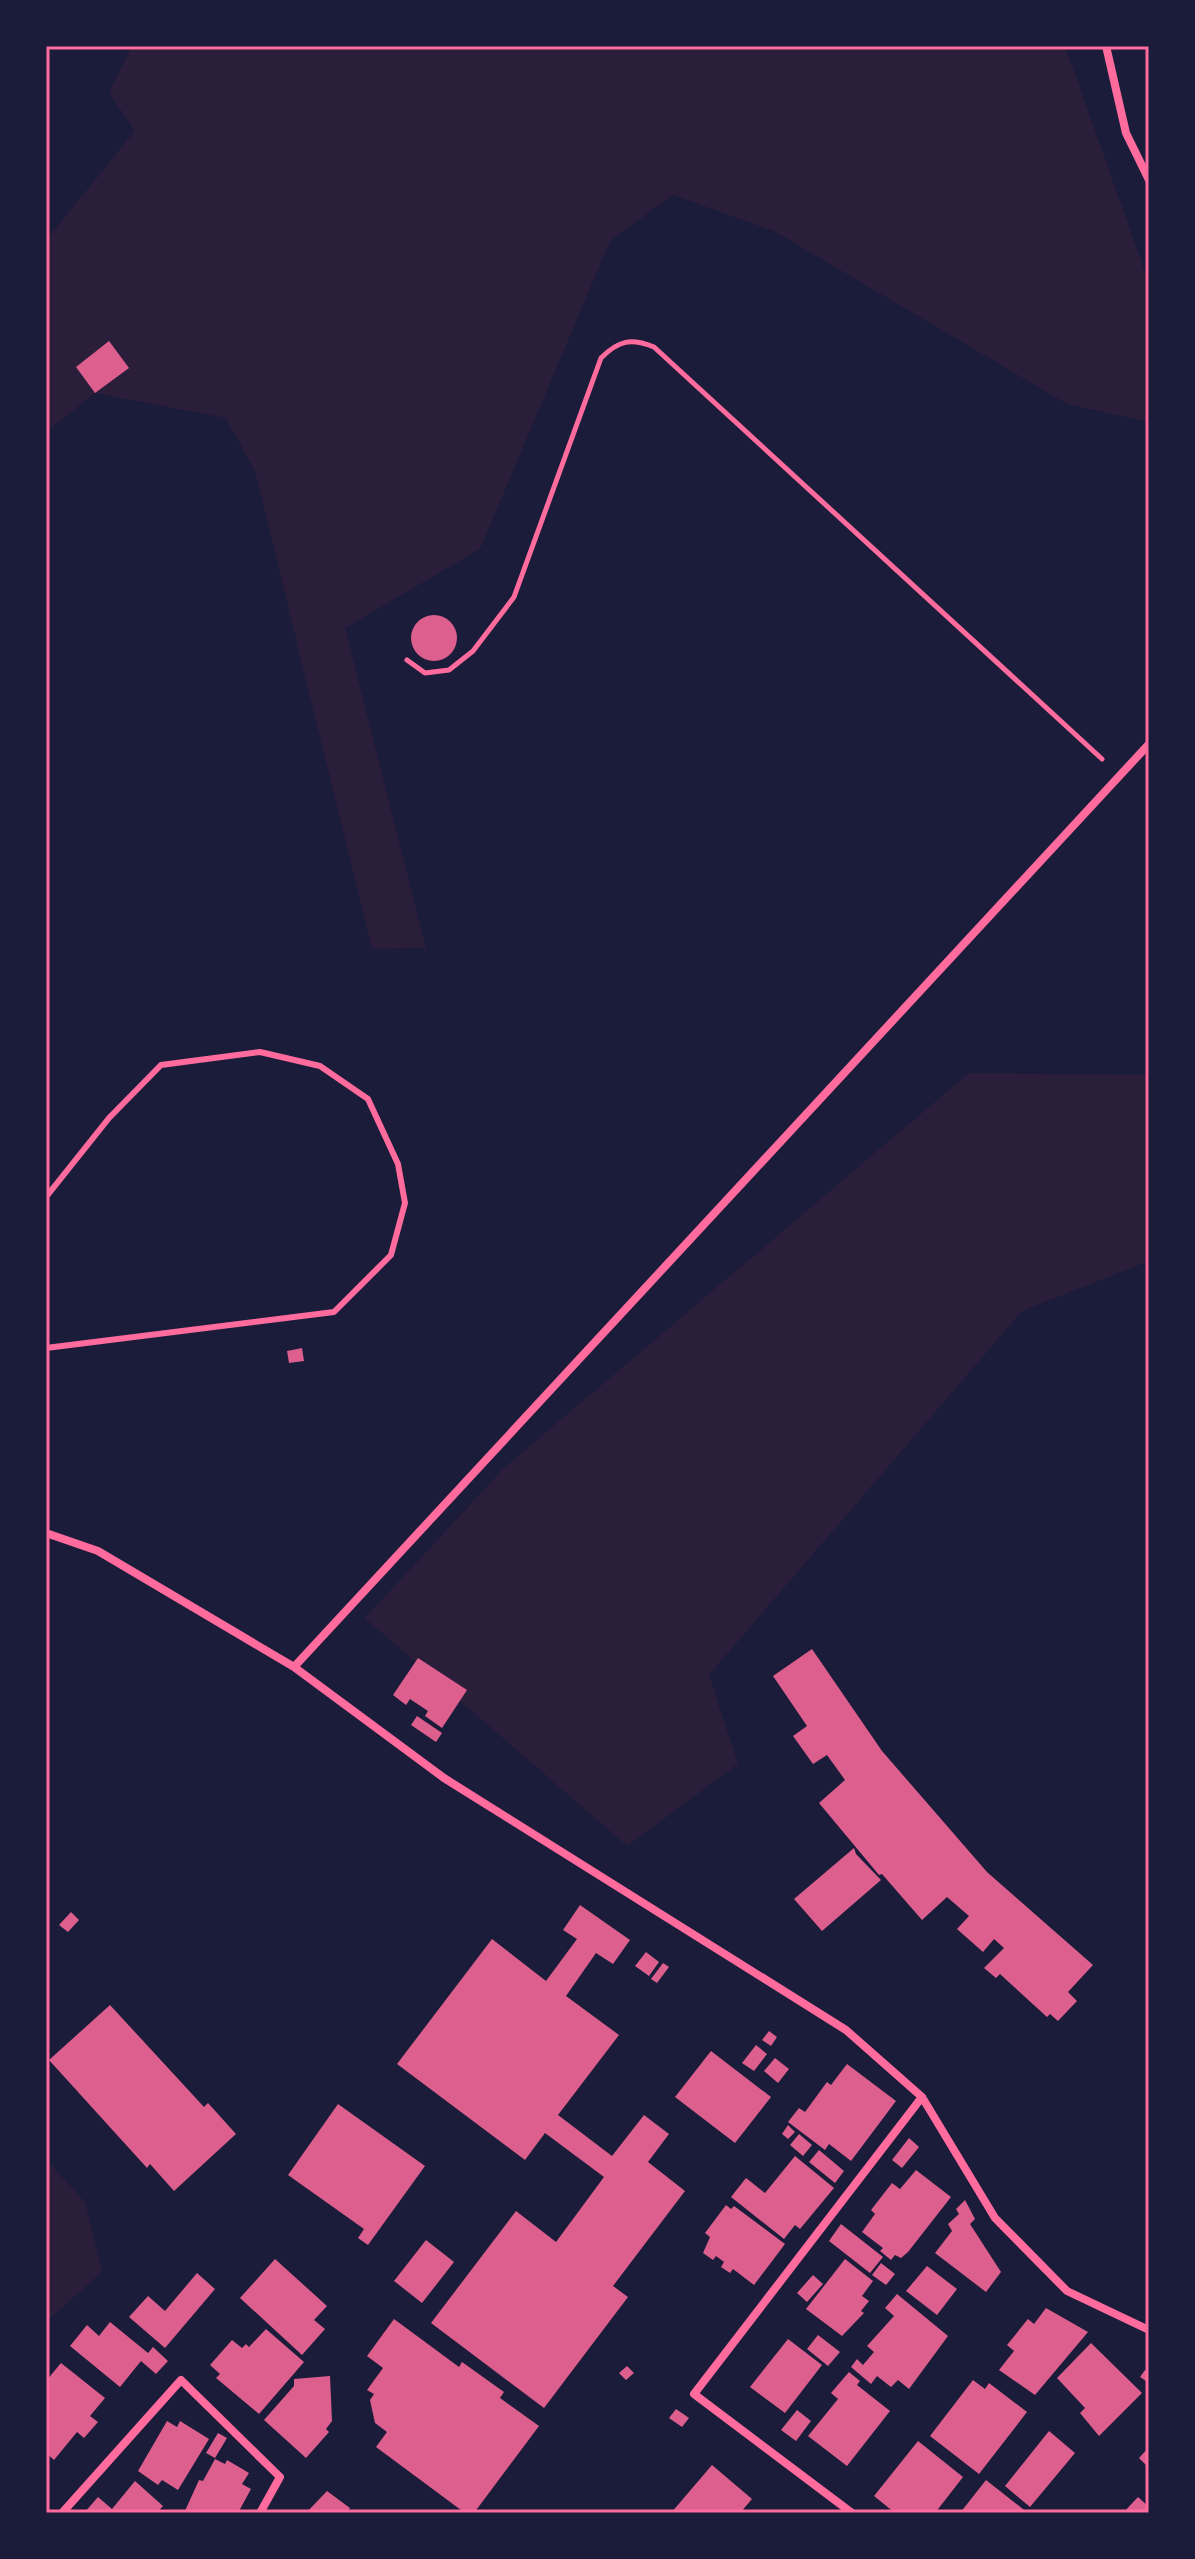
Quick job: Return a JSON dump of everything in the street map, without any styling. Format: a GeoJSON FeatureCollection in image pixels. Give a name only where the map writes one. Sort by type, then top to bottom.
{"type":"FeatureCollection","features":[{"type":"Feature","properties":{"kind":"street"},"geometry":{"type":"LineString","coordinates":[[1106,46],[1126,133],[1149,180]]}},
{"type":"Feature","properties":{"kind":"street"},"geometry":{"type":"LineString","coordinates":[[294,1667],[1149,744]]}},
{"type":"Feature","properties":{"kind":"street"},"geometry":{"type":"LineString","coordinates":[[46,1533],[98,1551],[294,1667],[444,1778],[846,2030],[922,2097],[995,2218],[1067,2291],[1149,2330]]}},
{"type":"Feature","properties":{"kind":"street"},"geometry":{"type":"LineString","coordinates":[[852,2513],[694,2394],[922,2097]]}},
{"type":"Feature","properties":{"kind":"street"},"geometry":{"type":"LineString","coordinates":[[62,2513],[181,2380],[280,2477],[260,2513]]}},
{"type":"Feature","properties":{"kind":"lane"},"geometry":{"type":"LineString","coordinates":[[46,1197],[109,1118],[161,1065],[260,1052],[320,1066],[368,1099],[398,1164],[405,1203],[391,1255],[334,1312],[46,1348]]}},
{"type":"Feature","properties":{"kind":"path"},"geometry":{"type":"LineString","coordinates":[[407,660],[425,673],[449,670],[473,651],[514,597],[601,358],[614,345],[635,339],[654,347],[1120,776]]}},
{"type":"Feature","properties":{"kind":"shaded area"},"geometry":{"type":"Polygon","coordinates":[[[132,46],[1065,46],[1149,283],[1149,422],[1067,404],[774,231],[673,195],[610,241],[480,549],[345,628],[426,948],[372,949],[255,471],[226,418],[95,393],[46,432],[46,240],[135,131],[109,93],[132,46]]]}},
{"type":"Feature","properties":{"kind":"shaded area"},"geometry":{"type":"Polygon","coordinates":[[[969,1073],[1149,1075],[1149,1261],[1022,1311],[709,1675],[738,1764],[627,1846],[365,1618],[504,1468],[969,1073]]]}},
{"type":"Feature","properties":{"kind":"shaded area"},"geometry":{"type":"Polygon","coordinates":[[[46,2159],[85,2202],[102,2272],[46,2322],[46,2159]]]}},
{"type":"Feature","properties":{"kind":"building"},"geometry":{"type":"Polygon","coordinates":[[[109,341],[129,368],[95,393],[76,367],[109,341]]]}},
{"type":"Feature","properties":{"kind":"building"},"geometry":{"type":"Polygon","coordinates":[[[434,615],[450,622],[457,638],[450,654],[434,661],[418,654],[411,638],[418,622],[434,615]]]}},
{"type":"Feature","properties":{"kind":"building"},"geometry":{"type":"Polygon","coordinates":[[[302,1348],[304,1361],[289,1363],[287,1351],[302,1348]]]}},
{"type":"Feature","properties":{"kind":"building"},"geometry":{"type":"Polygon","coordinates":[[[812,1649],[882,1751],[987,1872],[1093,1965],[1068,1992],[1077,2001],[1058,2021],[1050,2014],[1047,2017],[1000,1974],[996,1978],[984,1968],[1004,1948],[994,1939],[983,1952],[957,1929],[969,1916],[947,1897],[922,1920],[882,1874],[879,1875],[819,1803],[845,1780],[827,1755],[813,1764],[793,1736],[807,1726],[773,1676],[812,1649]]]}},
{"type":"Feature","properties":{"kind":"building"},"geometry":{"type":"Polygon","coordinates":[[[418,1658],[467,1690],[442,1728],[425,1716],[428,1711],[410,1699],[406,1705],[393,1695],[418,1658]]]}},
{"type":"Feature","properties":{"kind":"building"},"geometry":{"type":"Polygon","coordinates":[[[417,1716],[442,1733],[436,1742],[411,1725],[417,1716]]]}},
{"type":"Feature","properties":{"kind":"building"},"geometry":{"type":"Polygon","coordinates":[[[854,1848],[881,1880],[822,1931],[794,1899],[854,1848]]]}},
{"type":"Feature","properties":{"kind":"building"},"geometry":{"type":"Polygon","coordinates":[[[580,1905],[630,1940],[613,1964],[596,1953],[566,1996],[619,2035],[558,2115],[612,2156],[644,2115],[669,2134],[648,2162],[685,2191],[613,2286],[628,2297],[544,2408],[431,2323],[516,2211],[556,2242],[604,2177],[545,2133],[525,2160],[397,2064],[492,1939],[546,1981],[577,1939],[563,1930],[580,1905]]]}},
{"type":"Feature","properties":{"kind":"building"},"geometry":{"type":"Polygon","coordinates":[[[71,1912],[79,1920],[68,1932],[59,1925],[71,1912]]]}},
{"type":"Feature","properties":{"kind":"building"},"geometry":{"type":"Polygon","coordinates":[[[646,1952],[659,1962],[649,1976],[635,1966],[646,1952]]]}},
{"type":"Feature","properties":{"kind":"building"},"geometry":{"type":"Polygon","coordinates":[[[663,1963],[669,1967],[657,1983],[651,1979],[663,1963]]]}},
{"type":"Feature","properties":{"kind":"building"},"geometry":{"type":"Polygon","coordinates":[[[110,2005],[204,2107],[208,2103],[236,2134],[174,2191],[150,2164],[147,2168],[49,2060],[110,2005]]]}},
{"type":"Feature","properties":{"kind":"building"},"geometry":{"type":"Polygon","coordinates":[[[769,2031],[777,2037],[771,2046],[762,2040],[769,2031]]]}},
{"type":"Feature","properties":{"kind":"building"},"geometry":{"type":"Polygon","coordinates":[[[756,2045],[767,2054],[754,2071],[742,2063],[756,2045]]]}},
{"type":"Feature","properties":{"kind":"building"},"geometry":{"type":"Polygon","coordinates":[[[711,2051],[771,2097],[735,2143],[675,2097],[711,2051]]]}},
{"type":"Feature","properties":{"kind":"building"},"geometry":{"type":"Polygon","coordinates":[[[775,2058],[789,2069],[778,2083],[764,2071],[775,2058]]]}},
{"type":"Feature","properties":{"kind":"building"},"geometry":{"type":"Polygon","coordinates":[[[847,2064],[896,2101],[851,2161],[829,2144],[825,2150],[788,2122],[799,2108],[805,2112],[827,2082],[831,2085],[847,2064]]]}},
{"type":"Feature","properties":{"kind":"building"},"geometry":{"type":"Polygon","coordinates":[[[338,2104],[425,2166],[368,2245],[358,2238],[364,2229],[288,2175],[338,2104]]]}},
{"type":"Feature","properties":{"kind":"building"},"geometry":{"type":"Polygon","coordinates":[[[788,2125],[795,2132],[788,2139],[782,2134],[788,2125]]]}},
{"type":"Feature","properties":{"kind":"building"},"geometry":{"type":"Polygon","coordinates":[[[799,2134],[812,2145],[803,2156],[790,2145],[799,2134]]]}},
{"type":"Feature","properties":{"kind":"building"},"geometry":{"type":"Polygon","coordinates":[[[909,2138],[919,2147],[902,2168],[892,2160],[909,2138]]]}},
{"type":"Feature","properties":{"kind":"building"},"geometry":{"type":"Polygon","coordinates":[[[819,2150],[844,2171],[835,2183],[809,2162],[819,2150]]]}},
{"type":"Feature","properties":{"kind":"building"},"geometry":{"type":"Polygon","coordinates":[[[795,2156],[834,2188],[800,2229],[795,2225],[784,2239],[731,2197],[746,2178],[765,2193],[795,2156]]]}},
{"type":"Feature","properties":{"kind":"building"},"geometry":{"type":"Polygon","coordinates":[[[916,2170],[951,2197],[908,2252],[901,2258],[895,2255],[891,2260],[880,2251],[883,2248],[862,2232],[875,2214],[871,2210],[892,2183],[900,2189],[916,2170]]]}},
{"type":"Feature","properties":{"kind":"building"},"geometry":{"type":"Polygon","coordinates":[[[965,2200],[975,2219],[970,2224],[1001,2272],[986,2292],[935,2253],[952,2231],[948,2224],[959,2214],[956,2209],[965,2200]]]}},
{"type":"Feature","properties":{"kind":"building"},"geometry":{"type":"Polygon","coordinates":[[[726,2205],[731,2209],[734,2206],[785,2244],[754,2285],[733,2269],[730,2273],[721,2267],[724,2262],[716,2256],[713,2260],[703,2253],[710,2237],[705,2233],[726,2205]]]}},
{"type":"Feature","properties":{"kind":"building"},"geometry":{"type":"Polygon","coordinates":[[[841,2224],[883,2257],[870,2273],[829,2241],[841,2224]]]}},
{"type":"Feature","properties":{"kind":"building"},"geometry":{"type":"Polygon","coordinates":[[[426,2240],[454,2262],[422,2303],[394,2281],[426,2240]]]}},
{"type":"Feature","properties":{"kind":"building"},"geometry":{"type":"Polygon","coordinates":[[[275,2259],[327,2306],[314,2320],[325,2329],[302,2355],[240,2298],[275,2259]]]}},
{"type":"Feature","properties":{"kind":"building"},"geometry":{"type":"Polygon","coordinates":[[[845,2259],[873,2281],[862,2296],[869,2301],[861,2311],[864,2313],[842,2336],[806,2309],[845,2259]]]}},
{"type":"Feature","properties":{"kind":"building"},"geometry":{"type":"Polygon","coordinates":[[[881,2263],[895,2274],[886,2285],[872,2275],[881,2263]]]}},
{"type":"Feature","properties":{"kind":"building"},"geometry":{"type":"Polygon","coordinates":[[[927,2266],[957,2289],[937,2315],[906,2291],[927,2266]]]}},
{"type":"Feature","properties":{"kind":"building"},"geometry":{"type":"Polygon","coordinates":[[[197,2273],[215,2289],[165,2348],[129,2317],[148,2296],[165,2311],[197,2273]]]}},
{"type":"Feature","properties":{"kind":"building"},"geometry":{"type":"Polygon","coordinates":[[[813,2275],[823,2284],[807,2302],[797,2293],[813,2275]]]}},
{"type":"Feature","properties":{"kind":"building"},"geometry":{"type":"Polygon","coordinates":[[[897,2294],[948,2336],[909,2389],[898,2380],[891,2387],[877,2376],[871,2384],[851,2367],[857,2359],[863,2365],[874,2352],[867,2346],[894,2316],[885,2308],[897,2294]]]}},
{"type":"Feature","properties":{"kind":"building"},"geometry":{"type":"Polygon","coordinates":[[[1046,2308],[1088,2332],[1035,2395],[999,2370],[1014,2351],[1007,2345],[1028,2319],[1034,2324],[1046,2308]]]}},
{"type":"Feature","properties":{"kind":"building"},"geometry":{"type":"Polygon","coordinates":[[[394,2319],[459,2367],[462,2362],[504,2392],[500,2398],[539,2426],[474,2513],[465,2513],[376,2447],[387,2432],[375,2423],[370,2400],[374,2394],[367,2390],[383,2368],[367,2356],[394,2319]]]}},
{"type":"Feature","properties":{"kind":"building"},"geometry":{"type":"Polygon","coordinates":[[[110,2322],[148,2353],[153,2347],[168,2361],[156,2374],[141,2361],[120,2387],[70,2346],[87,2325],[99,2336],[110,2322]]]}},
{"type":"Feature","properties":{"kind":"building"},"geometry":{"type":"Polygon","coordinates":[[[266,2329],[304,2362],[259,2414],[216,2378],[220,2374],[210,2365],[232,2340],[242,2348],[246,2344],[249,2347],[266,2329]]]}},
{"type":"Feature","properties":{"kind":"building"},"geometry":{"type":"Polygon","coordinates":[[[818,2335],[840,2352],[828,2366],[807,2349],[818,2335]]]}},
{"type":"Feature","properties":{"kind":"building"},"geometry":{"type":"Polygon","coordinates":[[[788,2339],[822,2365],[785,2413],[750,2387],[788,2339]]]}},
{"type":"Feature","properties":{"kind":"building"},"geometry":{"type":"Polygon","coordinates":[[[1091,2343],[1142,2393],[1099,2436],[1080,2413],[1085,2408],[1057,2378],[1091,2343]]]}},
{"type":"Feature","properties":{"kind":"building"},"geometry":{"type":"Polygon","coordinates":[[[61,2363],[105,2398],[90,2416],[98,2422],[84,2438],[77,2432],[54,2460],[46,2453],[46,2381],[61,2363]]]}},
{"type":"Feature","properties":{"kind":"building"},"geometry":{"type":"Polygon","coordinates":[[[627,2366],[634,2373],[626,2380],[619,2373],[627,2366]]]}},
{"type":"Feature","properties":{"kind":"building"},"geometry":{"type":"Polygon","coordinates":[[[1145,2370],[1149,2373],[1149,2383],[1140,2377],[1145,2370]]]}},
{"type":"Feature","properties":{"kind":"building"},"geometry":{"type":"Polygon","coordinates":[[[849,2372],[860,2381],[857,2385],[890,2411],[847,2466],[808,2436],[838,2399],[831,2393],[849,2372]]]}},
{"type":"Feature","properties":{"kind":"building"},"geometry":{"type":"Polygon","coordinates":[[[330,2376],[332,2421],[326,2429],[329,2432],[306,2458],[264,2420],[294,2386],[294,2379],[330,2376]]]}},
{"type":"Feature","properties":{"kind":"building"},"geometry":{"type":"Polygon","coordinates":[[[973,2380],[985,2389],[989,2383],[1027,2412],[979,2474],[930,2436],[973,2380]]]}},
{"type":"Feature","properties":{"kind":"building"},"geometry":{"type":"Polygon","coordinates":[[[676,2409],[689,2418],[682,2427],[669,2418],[676,2409]]]}},
{"type":"Feature","properties":{"kind":"building"},"geometry":{"type":"Polygon","coordinates":[[[797,2410],[811,2421],[796,2441],[781,2430],[797,2410]]]}},
{"type":"Feature","properties":{"kind":"building"},"geometry":{"type":"Polygon","coordinates":[[[167,2421],[177,2427],[180,2421],[209,2439],[178,2490],[162,2480],[158,2485],[138,2471],[167,2421]]]}},
{"type":"Feature","properties":{"kind":"building"},"geometry":{"type":"Polygon","coordinates":[[[1049,2431],[1075,2453],[1030,2507],[1005,2486],[1049,2431]]]}},
{"type":"Feature","properties":{"kind":"building"},"geometry":{"type":"Polygon","coordinates":[[[218,2433],[227,2438],[215,2458],[206,2453],[218,2433]]]}},
{"type":"Feature","properties":{"kind":"building"},"geometry":{"type":"Polygon","coordinates":[[[918,2441],[963,2477],[935,2513],[895,2513],[874,2496],[918,2441]]]}},
{"type":"Feature","properties":{"kind":"building"},"geometry":{"type":"Polygon","coordinates":[[[1149,2447],[1149,2468],[1139,2458],[1149,2447]]]}},
{"type":"Feature","properties":{"kind":"building"},"geometry":{"type":"Polygon","coordinates":[[[215,2459],[225,2464],[227,2460],[249,2473],[242,2484],[251,2489],[238,2513],[184,2513],[199,2480],[203,2481],[215,2459]]]}},
{"type":"Feature","properties":{"kind":"building"},"geometry":{"type":"Polygon","coordinates":[[[712,2465],[752,2499],[740,2513],[671,2513],[712,2465]]]}},
{"type":"Feature","properties":{"kind":"building"},"geometry":{"type":"Polygon","coordinates":[[[986,2480],[1028,2513],[960,2513],[986,2480]]]}},
{"type":"Feature","properties":{"kind":"building"},"geometry":{"type":"Polygon","coordinates":[[[135,2481],[163,2506],[157,2513],[84,2513],[98,2497],[112,2509],[135,2481]]]}},
{"type":"Feature","properties":{"kind":"building"},"geometry":{"type":"Polygon","coordinates":[[[327,2491],[350,2508],[347,2513],[306,2513],[327,2491]]]}},
{"type":"Feature","properties":{"kind":"building"},"geometry":{"type":"Polygon","coordinates":[[[1138,2497],[1149,2507],[1149,2513],[1123,2513],[1138,2497]]]}}]}
